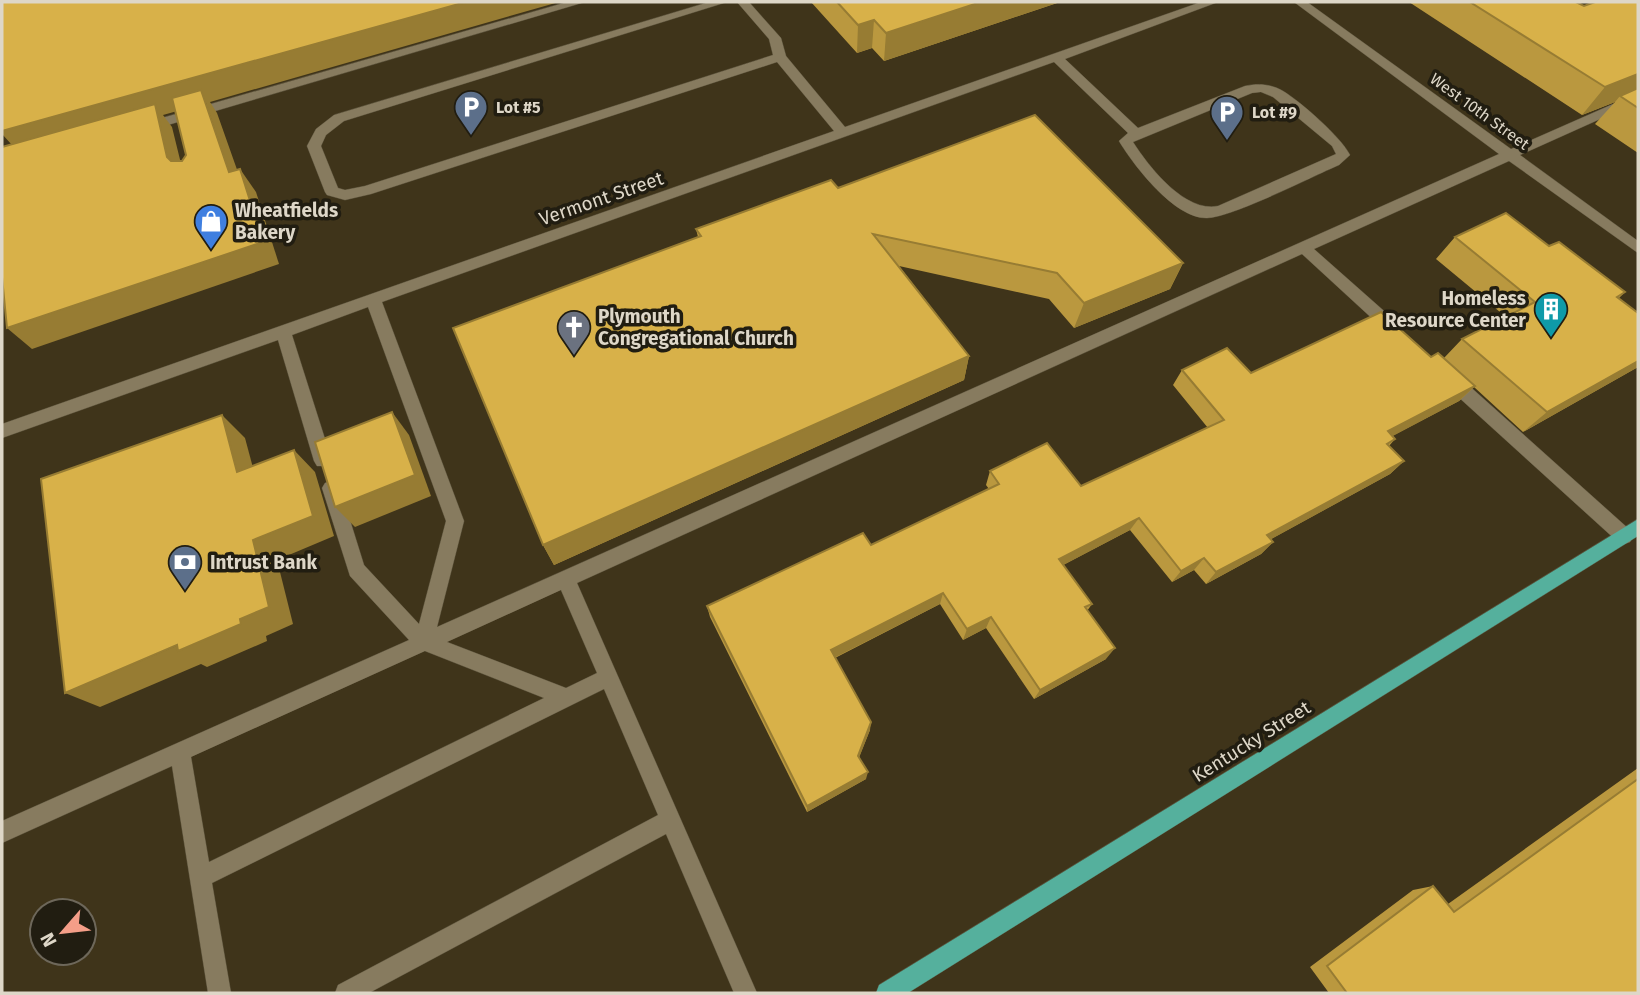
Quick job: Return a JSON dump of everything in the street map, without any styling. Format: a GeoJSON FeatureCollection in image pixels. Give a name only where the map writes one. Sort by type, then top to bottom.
{"type":"FeatureCollection","features":[{"type":"Feature","properties":{"kind":"main road","name":"Kentucky Street"},"geometry":{"type":"LineString","coordinates":[[887,993],[1631,532]]}},
{"type":"Feature","properties":{"kind":"street"},"geometry":{"type":"LineString","coordinates":[[128,133],[180,124],[579,2]]}},
{"type":"Feature","properties":{"kind":"street"},"geometry":{"type":"LineString","coordinates":[[721,2],[339,118],[321,132],[314,146],[331,191],[345,195],[366,191],[780,57]]}},
{"type":"Feature","properties":{"kind":"street"},"geometry":{"type":"LineString","coordinates":[[743,2],[775,38],[780,57],[843,133]]}},
{"type":"Feature","properties":{"kind":"street","name":"Vermont Street"},"geometry":{"type":"LineString","coordinates":[[2,431],[1212,2]]}},
{"type":"Feature","properties":{"kind":"street","name":"West 10th Street"},"geometry":{"type":"LineString","coordinates":[[1300,2],[1638,248]]}},
{"type":"Feature","properties":{"kind":"street"},"geometry":{"type":"LineString","coordinates":[[1056,57],[1136,134]]}},
{"type":"Feature","properties":{"kind":"street"},"geometry":{"type":"LineString","coordinates":[[1262,88],[1278,94],[1328,135],[1338,144],[1343,155],[1334,162],[1203,214],[1187,206],[1132,154],[1126,141],[1136,134],[1250,89],[1262,88]]}},
{"type":"Feature","properties":{"kind":"street"},"geometry":{"type":"LineString","coordinates":[[2,832],[1638,97]]}},
{"type":"Feature","properties":{"kind":"street"},"geometry":{"type":"LineString","coordinates":[[1303,247],[1407,341]]}},
{"type":"Feature","properties":{"kind":"street"},"geometry":{"type":"LineString","coordinates":[[373,299],[455,522],[424,642]]}},
{"type":"Feature","properties":{"kind":"street"},"geometry":{"type":"LineString","coordinates":[[283,331],[356,570],[424,642],[568,698]]}},
{"type":"Feature","properties":{"kind":"street"},"geometry":{"type":"LineString","coordinates":[[1438,369],[1631,532]]}},
{"type":"Feature","properties":{"kind":"street"},"geometry":{"type":"LineString","coordinates":[[566,579],[746,993]]}},
{"type":"Feature","properties":{"kind":"street"},"geometry":{"type":"LineString","coordinates":[[200,878],[609,677]]}},
{"type":"Feature","properties":{"kind":"street"},"geometry":{"type":"LineString","coordinates":[[180,752],[219,993]]}},
{"type":"Feature","properties":{"kind":"street"},"geometry":{"type":"LineString","coordinates":[[346,993],[670,820]]}},
{"type":"Feature","properties":{"kind":"building"},"geometry":{"type":"Polygon","coordinates":[[[2,2],[466,2],[2,131],[2,2]]]}},
{"type":"Feature","properties":{"kind":"building"},"geometry":{"type":"Polygon","coordinates":[[[837,2],[981,2],[886,33],[874,20],[858,25],[837,2]]]}},
{"type":"Feature","properties":{"kind":"building"},"geometry":{"type":"Polygon","coordinates":[[[1470,2],[1576,2],[1584,6],[1595,2],[1638,2],[1638,74],[1605,87],[1470,2]]]}},
{"type":"Feature","properties":{"kind":"building"},"geometry":{"type":"Polygon","coordinates":[[[1638,88],[1638,108],[1620,96],[1638,88]]]}},
{"type":"Feature","properties":{"kind":"building"},"geometry":{"type":"Polygon","coordinates":[[[201,90],[229,172],[240,169],[263,242],[7,328],[2,277],[2,147],[155,104],[167,157],[171,161],[182,161],[186,155],[172,98],[201,90]]]}},
{"type":"Feature","properties":{"kind":"building","name":"Plymouth Congregational Church"},"geometry":{"type":"Polygon","coordinates":[[[1035,115],[1183,263],[1084,303],[1057,273],[873,234],[969,356],[543,545],[453,328],[701,236],[696,229],[831,180],[838,188],[1035,115]]]}},
{"type":"Feature","properties":{"kind":"building","name":"Homeless Resource Center"},"geometry":{"type":"Polygon","coordinates":[[[1506,213],[1549,246],[1559,242],[1625,292],[1617,297],[1638,313],[1638,361],[1547,412],[1462,339],[1535,302],[1455,237],[1506,213]]]}},
{"type":"Feature","properties":{"kind":"building"},"geometry":{"type":"Polygon","coordinates":[[[1381,312],[1431,357],[1438,353],[1475,386],[1388,431],[1395,439],[1387,444],[1404,461],[1267,535],[1273,542],[1216,572],[1204,558],[1181,571],[1139,518],[1059,559],[1092,604],[1085,607],[1115,648],[1040,690],[991,617],[967,629],[943,593],[831,650],[871,722],[858,756],[868,772],[807,806],[707,606],[863,533],[871,545],[999,484],[990,471],[1047,443],[1081,486],[1224,420],[1182,370],[1227,348],[1251,373],[1381,312]]]}},
{"type":"Feature","properties":{"kind":"building"},"geometry":{"type":"Polygon","coordinates":[[[392,412],[415,475],[335,507],[315,442],[392,412]]]}},
{"type":"Feature","properties":{"kind":"building","name":"Intrust Bank"},"geometry":{"type":"Polygon","coordinates":[[[222,415],[237,472],[294,450],[313,516],[253,540],[269,607],[240,619],[241,624],[178,651],[177,645],[65,693],[41,479],[222,415]]]}},
{"type":"Feature","properties":{"kind":"building"},"geometry":{"type":"Polygon","coordinates":[[[1638,779],[1638,993],[1347,993],[1327,966],[1433,886],[1454,912],[1638,779]]]}},
{"type":"Feature","properties":{"kind":"place","name":"Lot #5"},"geometry":{"type":"Point","coordinates":[471,137]}},
{"type":"Feature","properties":{"kind":"place","name":"Lot #9"},"geometry":{"type":"Point","coordinates":[1227,142]}},
{"type":"Feature","properties":{"kind":"place","name":"Wheatfields Bakery"},"geometry":{"type":"Point","coordinates":[211,251]}},
{"type":"Feature","properties":{"kind":"place","name":"Homeless Resource Center"},"geometry":{"type":"Point","coordinates":[1551,339]}},
{"type":"Feature","properties":{"kind":"place","name":"Plymouth Congregational Church"},"geometry":{"type":"Point","coordinates":[574,357]}},
{"type":"Feature","properties":{"kind":"place","name":"Intrust Bank"},"geometry":{"type":"Point","coordinates":[185,592]}}]}
